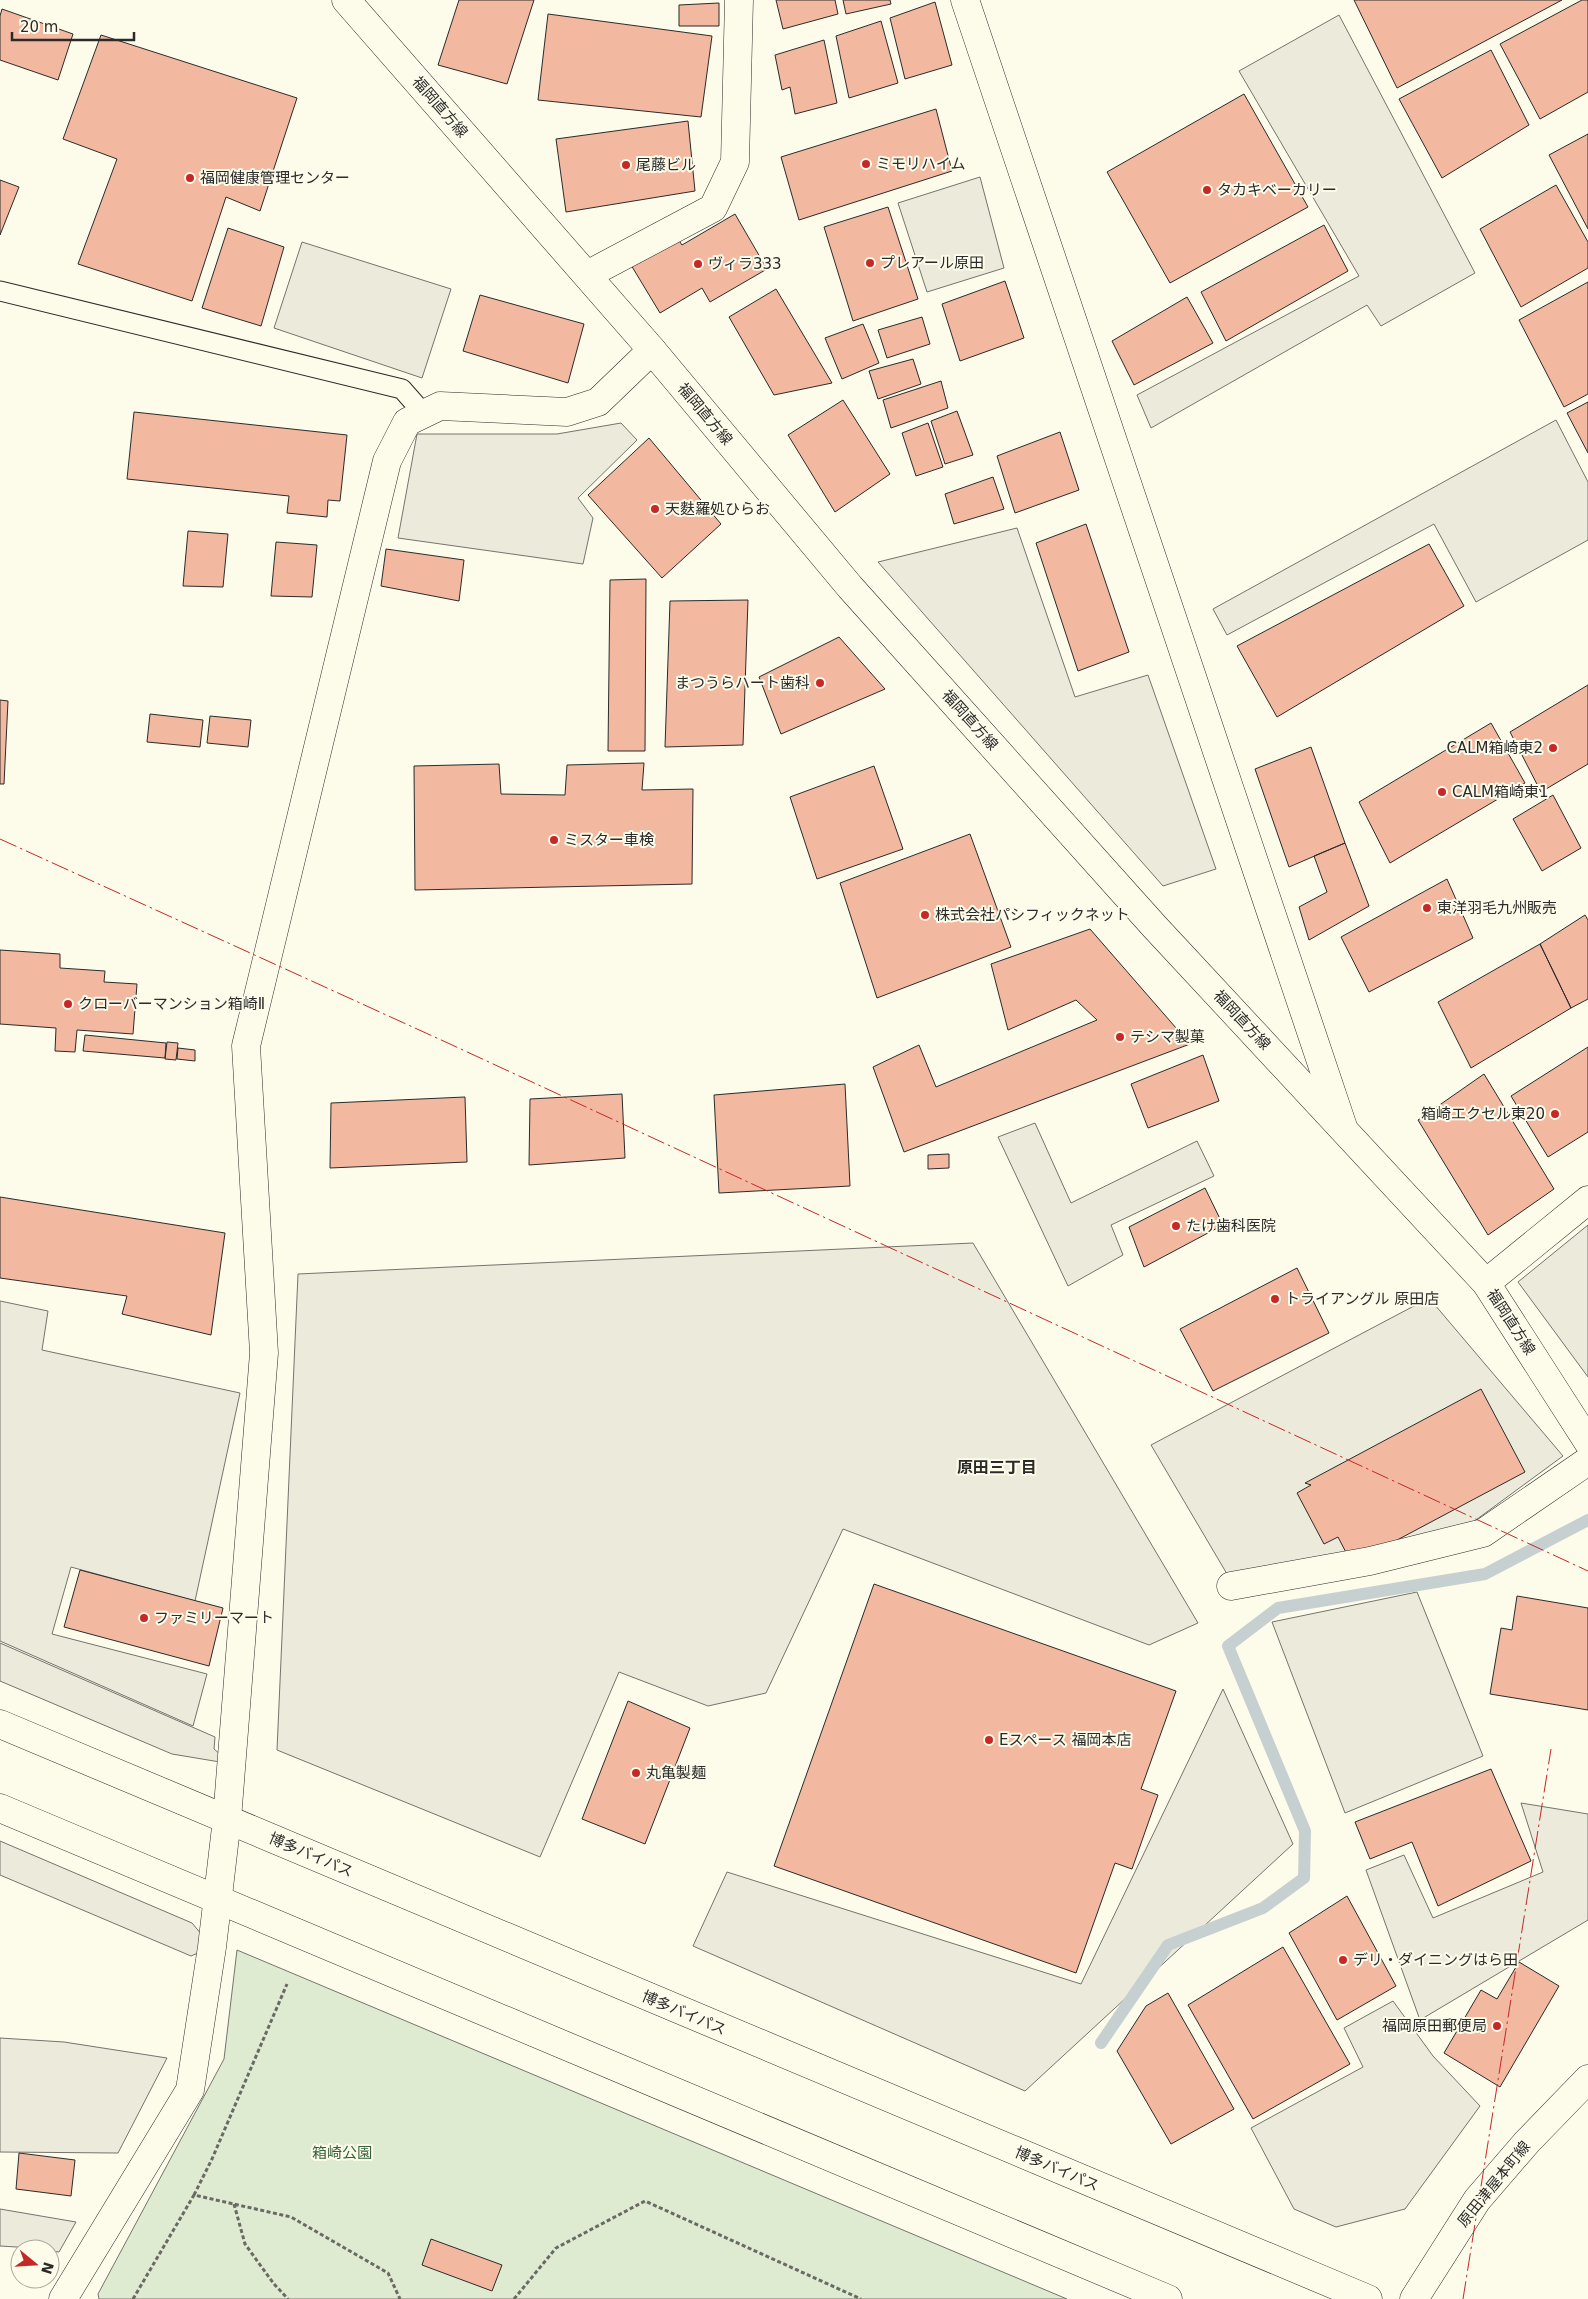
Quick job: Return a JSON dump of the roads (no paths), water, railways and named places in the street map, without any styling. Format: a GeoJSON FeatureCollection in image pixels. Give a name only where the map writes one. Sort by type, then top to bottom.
{"type":"FeatureCollection","features":[{"type":"Feature","properties":{"kind":"main road","name":"福岡直方線"},"geometry":{"type":"LineString","coordinates":[[346,0],[652,350],[850,587],[1154,926],[1343,1127],[1486,1283],[1588,1442]]}},
{"type":"Feature","properties":{"kind":"main road"},"geometry":{"type":"LineString","coordinates":[[587,275],[713,208],[735,162],[739,0]]}},
{"type":"Feature","properties":{"kind":"main road"},"geometry":{"type":"LineString","coordinates":[[965,0],[1343,1127]]}},
{"type":"Feature","properties":{"kind":"main road"},"geometry":{"type":"LineString","coordinates":[[63,2299],[190,2090],[212,1947],[227,1820],[264,1353],[246,1046],[387,461],[407,422],[440,406],[567,412],[598,402],[652,350]]}},
{"type":"Feature","properties":{"kind":"main road"},"geometry":{"type":"LineString","coordinates":[[1486,1283],[1588,1200]]}},
{"type":"Feature","properties":{"kind":"main road"},"geometry":{"type":"LineString","coordinates":[[1231,1586],[1370,1561],[1483,1533],[1588,1461]]}},
{"type":"Feature","properties":{"kind":"main road","name":"博多バイパス"},"geometry":{"type":"LineString","coordinates":[[0,1724],[1368,2299]]}},
{"type":"Feature","properties":{"kind":"main road"},"geometry":{"type":"LineString","coordinates":[[0,1808],[217,1901],[1168,2299]]}},
{"type":"Feature","properties":{"kind":"main road","name":"原田津屋本町線"},"geometry":{"type":"LineString","coordinates":[[1414,2299],[1477,2200],[1527,2142],[1588,2079]]}},
{"type":"Feature","properties":{"kind":"lane"},"geometry":{"type":"LineString","coordinates":[[0,291],[402,389],[424,414]]}},
{"type":"Feature","properties":{"kind":"waterway"},"geometry":{"type":"LineString","coordinates":[[1101,2043],[1168,1945],[1263,1908],[1304,1878],[1305,1831],[1228,1646],[1278,1608],[1485,1574],[1588,1520]]}},
{"type":"Feature","properties":{"kind":"place","name":"ミモリハイム"},"geometry":{"type":"Point","coordinates":[866,164]}},
{"type":"Feature","properties":{"kind":"place","name":"尾藤ビル"},"geometry":{"type":"Point","coordinates":[626,165]}},
{"type":"Feature","properties":{"kind":"place","name":"福岡健康管理センター"},"geometry":{"type":"Point","coordinates":[190,178]}},
{"type":"Feature","properties":{"kind":"place","name":"タカキベーカリー"},"geometry":{"type":"Point","coordinates":[1207,190]}},
{"type":"Feature","properties":{"kind":"place","name":"プレアール原田"},"geometry":{"type":"Point","coordinates":[870,263]}},
{"type":"Feature","properties":{"kind":"place","name":"ヴィラ333"},"geometry":{"type":"Point","coordinates":[698,264]}},
{"type":"Feature","properties":{"kind":"place","name":"天麩羅処ひらお"},"geometry":{"type":"Point","coordinates":[655,509]}},
{"type":"Feature","properties":{"kind":"place","name":"まつうらハート歯科"},"geometry":{"type":"Point","coordinates":[820,683]}},
{"type":"Feature","properties":{"kind":"place","name":"CALM箱崎東2"},"geometry":{"type":"Point","coordinates":[1553,748]}},
{"type":"Feature","properties":{"kind":"place","name":"CALM箱崎東1"},"geometry":{"type":"Point","coordinates":[1442,792]}},
{"type":"Feature","properties":{"kind":"place","name":"ミスター車検"},"geometry":{"type":"Point","coordinates":[554,840]}},
{"type":"Feature","properties":{"kind":"place","name":"東洋羽毛九州販売"},"geometry":{"type":"Point","coordinates":[1427,908]}},
{"type":"Feature","properties":{"kind":"place","name":"株式会社パシフィックネット"},"geometry":{"type":"Point","coordinates":[925,915]}},
{"type":"Feature","properties":{"kind":"place","name":"クローバーマンション箱崎Ⅱ"},"geometry":{"type":"Point","coordinates":[68,1004]}},
{"type":"Feature","properties":{"kind":"place","name":"テシマ製菓"},"geometry":{"type":"Point","coordinates":[1120,1037]}},
{"type":"Feature","properties":{"kind":"place","name":"箱崎エクセル東20"},"geometry":{"type":"Point","coordinates":[1555,1114]}},
{"type":"Feature","properties":{"kind":"place","name":"たけ歯科医院"},"geometry":{"type":"Point","coordinates":[1176,1226]}},
{"type":"Feature","properties":{"kind":"place","name":"トライアングル 原田店"},"geometry":{"type":"Point","coordinates":[1275,1299]}},
{"type":"Feature","properties":{"kind":"place","name":"ファミリーマート"},"geometry":{"type":"Point","coordinates":[144,1618]}},
{"type":"Feature","properties":{"kind":"place","name":"Eスペース 福岡本店"},"geometry":{"type":"Point","coordinates":[989,1740]}},
{"type":"Feature","properties":{"kind":"place","name":"丸亀製麺"},"geometry":{"type":"Point","coordinates":[636,1773]}},
{"type":"Feature","properties":{"kind":"place","name":"デリ・ダイニングはら田"},"geometry":{"type":"Point","coordinates":[1343,1960]}},
{"type":"Feature","properties":{"kind":"place","name":"福岡原田郵便局"},"geometry":{"type":"Point","coordinates":[1497,2026]}},
{"type":"Feature","properties":{"kind":"district","name":"原田三丁目"},"geometry":{"type":"Point","coordinates":[997,1467]}},
{"type":"Feature","properties":{"kind":"park label","name":"箱崎公園"},"geometry":{"type":"Point","coordinates":[342,2153]}}]}
